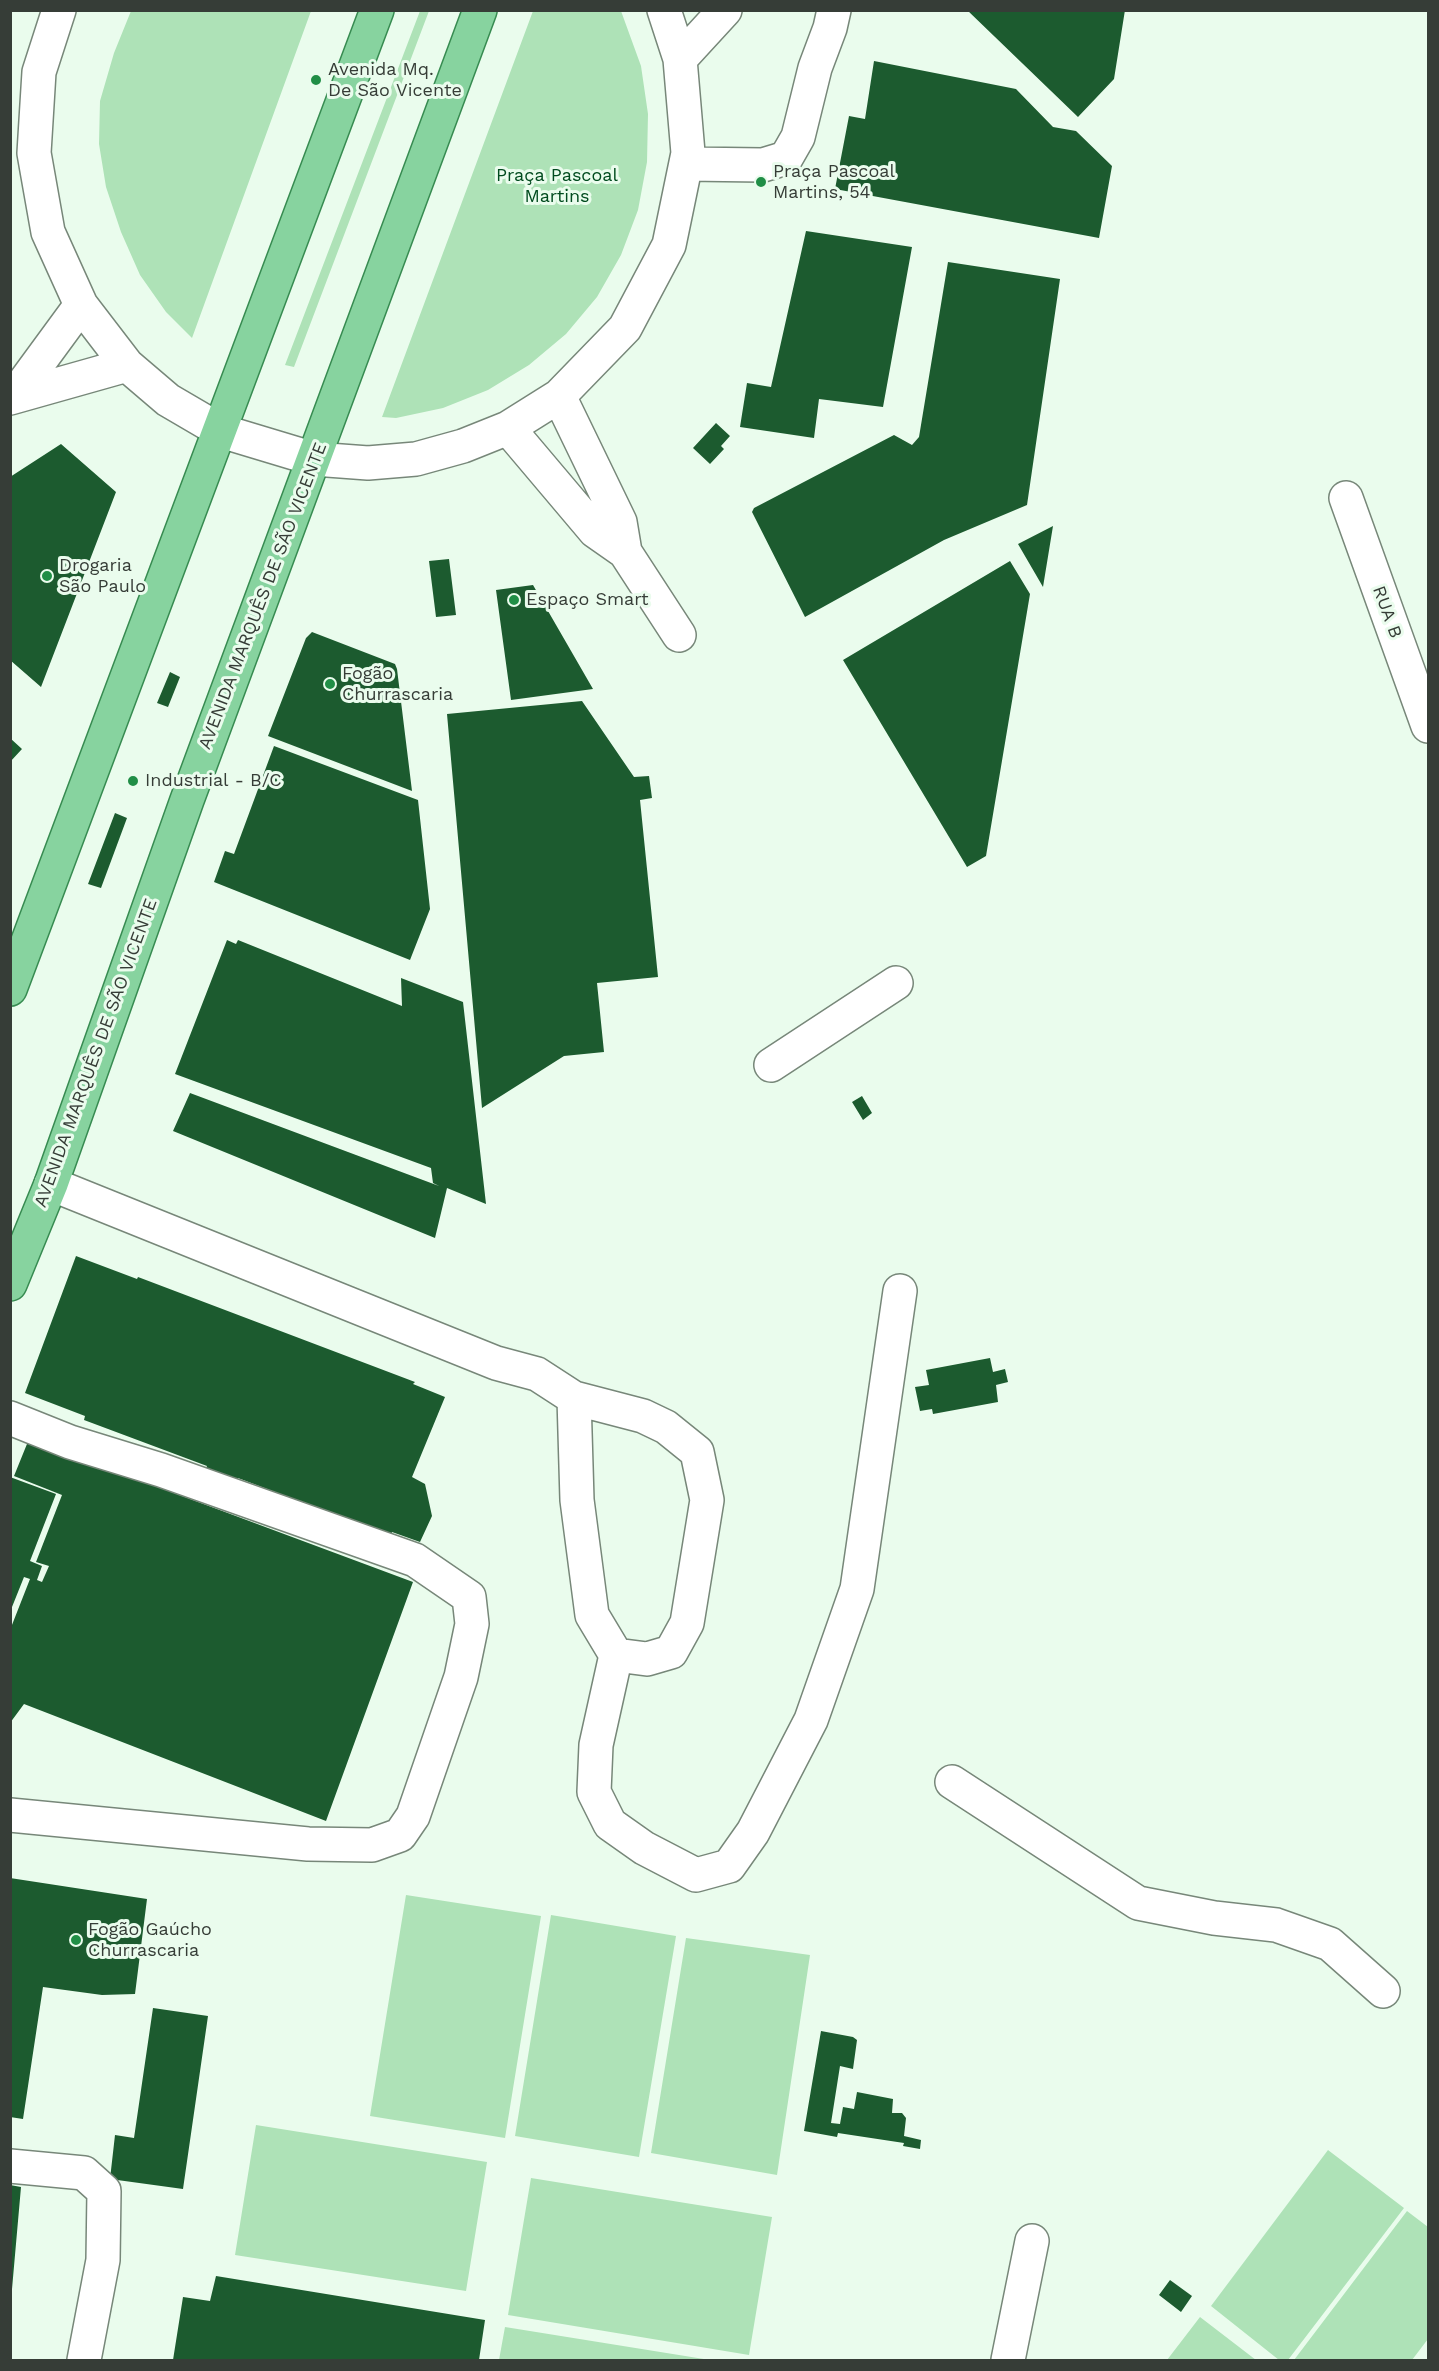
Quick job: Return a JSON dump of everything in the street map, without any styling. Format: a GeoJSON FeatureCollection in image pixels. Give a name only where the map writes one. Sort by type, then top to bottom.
{"type":"FeatureCollection","features":[{"type":"Feature","properties":{"kind":"main road"},"geometry":{"type":"LineString","coordinates":[[10,989],[377,10]]}},
{"type":"Feature","properties":{"kind":"main road","name":"AVENIDA MARQUÊS DE SÃO VICENTE"},"geometry":{"type":"LineString","coordinates":[[10,1284],[51,1184],[187,800],[480,10]]}},
{"type":"Feature","properties":{"kind":"street"},"geometry":{"type":"LineString","coordinates":[[59,10],[39,72],[34,153],[48,232],[81,305],[127,365],[168,400],[220,431],[314,459],[368,463],[416,459],[464,446],[508,428],[560,396],[625,328],[669,244],[688,153],[680,59],[664,10]]}},
{"type":"Feature","properties":{"kind":"street"},"geometry":{"type":"LineString","coordinates":[[680,59],[725,10]]}},
{"type":"Feature","properties":{"kind":"street"},"geometry":{"type":"LineString","coordinates":[[686,164],[763,165],[786,158],[798,137],[815,68],[830,28],[834,10]]}},
{"type":"Feature","properties":{"kind":"street"},"geometry":{"type":"LineString","coordinates":[[12,394],[81,305]]}},
{"type":"Feature","properties":{"kind":"street"},"geometry":{"type":"LineString","coordinates":[[12,394],[127,365]]}},
{"type":"Feature","properties":{"kind":"street"},"geometry":{"type":"LineString","coordinates":[[560,396],[620,522],[625,552]]}},
{"type":"Feature","properties":{"kind":"street"},"geometry":{"type":"LineString","coordinates":[[508,428],[595,531],[625,552],[680,635]]}},
{"type":"Feature","properties":{"kind":"street","name":"RUA B"},"geometry":{"type":"LineString","coordinates":[[1346,498],[1428,726]]}},
{"type":"Feature","properties":{"kind":"street"},"geometry":{"type":"LineString","coordinates":[[771,1065],[896,983]]}},
{"type":"Feature","properties":{"kind":"street"},"geometry":{"type":"LineString","coordinates":[[51,1184],[496,1363],[537,1374],[574,1398],[643,1416],[666,1427],[697,1452],[707,1500],[687,1623],[671,1652],[647,1659],[616,1655]]}},
{"type":"Feature","properties":{"kind":"street"},"geometry":{"type":"LineString","coordinates":[[574,1398],[577,1500],[592,1615],[616,1655],[596,1745],[594,1792],[610,1824],[644,1848],[696,1875],[729,1866],[753,1832],[811,1720],[857,1589],[900,1292]]}},
{"type":"Feature","properties":{"kind":"street"},"geometry":{"type":"LineString","coordinates":[[10,1418],[70,1442],[161,1470],[415,1560],[470,1597],[472,1624],[461,1677],[412,1816],[400,1835],[372,1845],[308,1844],[10,1815]]}},
{"type":"Feature","properties":{"kind":"street"},"geometry":{"type":"LineString","coordinates":[[952,1782],[1138,1903],[1214,1918],[1276,1925],[1330,1944],[1383,1991]]}},
{"type":"Feature","properties":{"kind":"street"},"geometry":{"type":"LineString","coordinates":[[10,2166],[84,2173],[104,2190],[103,2260],[84,2361]]}},
{"type":"Feature","properties":{"kind":"street"},"geometry":{"type":"LineString","coordinates":[[1008,2361],[1032,2241]]}},
{"type":"Feature","properties":{"kind":"green space"},"geometry":{"type":"Polygon","coordinates":[[[131,11],[311,11],[192,338],[166,312],[140,275],[121,232],[106,187],[99,144],[100,101],[114,53],[131,11]]]}},
{"type":"Feature","properties":{"kind":"green space"},"geometry":{"type":"Polygon","coordinates":[[[420,11],[429,11],[294,367],[285,365],[420,11]]]}},
{"type":"Feature","properties":{"kind":"green space","name":"Praça Pascoal Martins"},"geometry":{"type":"Polygon","coordinates":[[[533,11],[621,11],[641,66],[648,114],[647,162],[638,210],[621,255],[597,297],[566,334],[529,365],[488,390],[443,408],[396,418],[382,417],[533,11]]]}},
{"type":"Feature","properties":{"kind":"green space"},"geometry":{"type":"Polygon","coordinates":[[[406,1895],[541,1916],[505,2138],[370,2116],[406,1895]]]}},
{"type":"Feature","properties":{"kind":"green space"},"geometry":{"type":"Polygon","coordinates":[[[551,1915],[676,1936],[639,2157],[515,2136],[551,1915]]]}},
{"type":"Feature","properties":{"kind":"green space"},"geometry":{"type":"Polygon","coordinates":[[[686,1938],[810,1955],[777,2175],[651,2153],[686,1938]]]}},
{"type":"Feature","properties":{"kind":"green space"},"geometry":{"type":"Polygon","coordinates":[[[256,2125],[487,2162],[466,2291],[235,2255],[256,2125]]]}},
{"type":"Feature","properties":{"kind":"green space"},"geometry":{"type":"Polygon","coordinates":[[[1328,2150],[1404,2208],[1288,2360],[1279,2360],[1211,2306],[1328,2150]]]}},
{"type":"Feature","properties":{"kind":"green space"},"geometry":{"type":"Polygon","coordinates":[[[531,2178],[772,2217],[749,2355],[508,2315],[531,2178]]]}},
{"type":"Feature","properties":{"kind":"green space"},"geometry":{"type":"Polygon","coordinates":[[[1407,2211],[1428,2227],[1428,2339],[1412,2360],[1294,2360],[1407,2211]]]}},
{"type":"Feature","properties":{"kind":"green space"},"geometry":{"type":"Polygon","coordinates":[[[1200,2317],[1256,2360],[1167,2360],[1200,2317]]]}},
{"type":"Feature","properties":{"kind":"green space"},"geometry":{"type":"Polygon","coordinates":[[[505,2327],[710,2360],[499,2360],[505,2327]]]}},
{"type":"Feature","properties":{"kind":"building"},"geometry":{"type":"Polygon","coordinates":[[[967,10],[1125,10],[1114,79],[1078,117],[967,10]]]}},
{"type":"Feature","properties":{"kind":"building"},"geometry":{"type":"Polygon","coordinates":[[[874,61],[1016,89],[1053,127],[1076,131],[1112,166],[1099,238],[835,189],[849,116],[865,119],[874,61]]]}},
{"type":"Feature","properties":{"kind":"building"},"geometry":{"type":"Polygon","coordinates":[[[806,231],[912,247],[883,407],[819,399],[814,438],[740,427],[747,383],[771,387],[806,231]]]}},
{"type":"Feature","properties":{"kind":"building"},"geometry":{"type":"Polygon","coordinates":[[[948,262],[1060,279],[1027,505],[944,540],[805,617],[752,512],[754,508],[894,435],[912,445],[919,437],[948,262]]]}},
{"type":"Feature","properties":{"kind":"building"},"geometry":{"type":"Polygon","coordinates":[[[716,423],[730,436],[721,446],[724,449],[710,464],[693,448],[716,423]]]}},
{"type":"Feature","properties":{"kind":"building","name":"Drogaria São Paulo"},"geometry":{"type":"Polygon","coordinates":[[[61,444],[116,492],[41,687],[10,660],[10,477],[61,444]]]}},
{"type":"Feature","properties":{"kind":"building"},"geometry":{"type":"Polygon","coordinates":[[[1053,526],[1043,587],[1018,544],[1053,526]]]}},
{"type":"Feature","properties":{"kind":"building"},"geometry":{"type":"Polygon","coordinates":[[[449,559],[456,615],[436,617],[429,561],[449,559]]]}},
{"type":"Feature","properties":{"kind":"building"},"geometry":{"type":"Polygon","coordinates":[[[1010,561],[1030,594],[986,856],[967,867],[843,660],[1010,561]]]}},
{"type":"Feature","properties":{"kind":"building"},"geometry":{"type":"Polygon","coordinates":[[[533,585],[593,689],[511,700],[496,590],[533,585]]]}},
{"type":"Feature","properties":{"kind":"building"},"geometry":{"type":"Polygon","coordinates":[[[312,632],[395,664],[412,791],[268,736],[306,638],[312,632]]]}},
{"type":"Feature","properties":{"kind":"building"},"geometry":{"type":"Polygon","coordinates":[[[170,672],[180,677],[168,707],[157,703],[170,672]]]}},
{"type":"Feature","properties":{"kind":"building"},"geometry":{"type":"Polygon","coordinates":[[[582,701],[634,777],[649,776],[652,798],[640,800],[658,977],[597,983],[604,1052],[564,1056],[482,1108],[447,714],[582,701]]]}},
{"type":"Feature","properties":{"kind":"building"},"geometry":{"type":"Polygon","coordinates":[[[10,738],[22,749],[10,762],[10,738]]]}},
{"type":"Feature","properties":{"kind":"building"},"geometry":{"type":"Polygon","coordinates":[[[274,746],[418,800],[430,909],[410,960],[214,882],[225,851],[234,854],[274,746]]]}},
{"type":"Feature","properties":{"kind":"building"},"geometry":{"type":"Polygon","coordinates":[[[115,813],[127,818],[101,888],[88,884],[115,813]]]}},
{"type":"Feature","properties":{"kind":"building"},"geometry":{"type":"Polygon","coordinates":[[[227,940],[236,944],[238,940],[402,1006],[401,978],[463,1002],[486,1204],[447,1188],[435,1238],[173,1131],[190,1093],[439,1186],[433,1183],[431,1168],[175,1074],[227,940]]]}},
{"type":"Feature","properties":{"kind":"building"},"geometry":{"type":"Polygon","coordinates":[[[862,1096],[872,1113],[863,1120],[852,1102],[862,1096]]]}},
{"type":"Feature","properties":{"kind":"building"},"geometry":{"type":"Polygon","coordinates":[[[76,1256],[137,1279],[138,1277],[415,1382],[413,1384],[445,1397],[412,1477],[425,1484],[432,1516],[420,1542],[392,1532],[391,1536],[238,1478],[233,1493],[200,1481],[207,1466],[84,1420],[85,1416],[25,1393],[76,1256]]]}},
{"type":"Feature","properties":{"kind":"building"},"geometry":{"type":"Polygon","coordinates":[[[990,1358],[993,1372],[1005,1369],[1008,1382],[996,1385],[998,1402],[933,1414],[932,1409],[920,1411],[915,1387],[929,1385],[926,1370],[990,1358]]]}},
{"type":"Feature","properties":{"kind":"building"},"geometry":{"type":"Polygon","coordinates":[[[29,1439],[413,1582],[326,1821],[24,1704],[10,1723],[10,1630],[30,1579],[24,1577],[10,1612],[10,1477],[56,1494],[30,1561],[42,1566],[37,1580],[42,1582],[49,1566],[36,1562],[62,1495],[14,1476],[29,1439]]]}},
{"type":"Feature","properties":{"kind":"building","name":"Fogão Gaúcho Churrascaria"},"geometry":{"type":"Polygon","coordinates":[[[10,1878],[147,1899],[135,1994],[102,1995],[43,1987],[23,2119],[10,2117],[10,1878]]]}},
{"type":"Feature","properties":{"kind":"building"},"geometry":{"type":"Polygon","coordinates":[[[153,2008],[208,2016],[183,2189],[110,2179],[115,2135],[134,2138],[153,2008]]]}},
{"type":"Feature","properties":{"kind":"building"},"geometry":{"type":"Polygon","coordinates":[[[821,2031],[853,2037],[857,2040],[853,2069],[840,2066],[831,2123],[840,2124],[843,2107],[854,2109],[857,2092],[893,2099],[892,2113],[902,2113],[906,2118],[904,2136],[921,2140],[920,2149],[903,2146],[904,2143],[838,2133],[837,2137],[804,2131],[821,2031]]]}},
{"type":"Feature","properties":{"kind":"building"},"geometry":{"type":"Polygon","coordinates":[[[10,2185],[21,2187],[12,2289],[10,2289],[10,2185]]]}},
{"type":"Feature","properties":{"kind":"building"},"geometry":{"type":"Polygon","coordinates":[[[216,2276],[485,2320],[479,2360],[173,2360],[183,2297],[210,2301],[216,2276]]]}},
{"type":"Feature","properties":{"kind":"building"},"geometry":{"type":"Polygon","coordinates":[[[1170,2280],[1192,2296],[1181,2312],[1159,2295],[1170,2280]]]}},
{"type":"Feature","properties":{"kind":"place","name":"Avenida Mq. De São Vicente"},"geometry":{"type":"Point","coordinates":[316,80]}},
{"type":"Feature","properties":{"kind":"place","name":"Praça Pascoal Martins, 54"},"geometry":{"type":"Point","coordinates":[761,182]}},
{"type":"Feature","properties":{"kind":"place","name":"Drogaria São Paulo"},"geometry":{"type":"Point","coordinates":[47,576]}},
{"type":"Feature","properties":{"kind":"place","name":"Espaço Smart"},"geometry":{"type":"Point","coordinates":[514,600]}},
{"type":"Feature","properties":{"kind":"place","name":"Fogão Churrascaria"},"geometry":{"type":"Point","coordinates":[330,684]}},
{"type":"Feature","properties":{"kind":"place","name":"Industrial - B/C"},"geometry":{"type":"Point","coordinates":[133,781]}},
{"type":"Feature","properties":{"kind":"place","name":"Fogão Gaúcho Churrascaria"},"geometry":{"type":"Point","coordinates":[76,1940]}}]}
